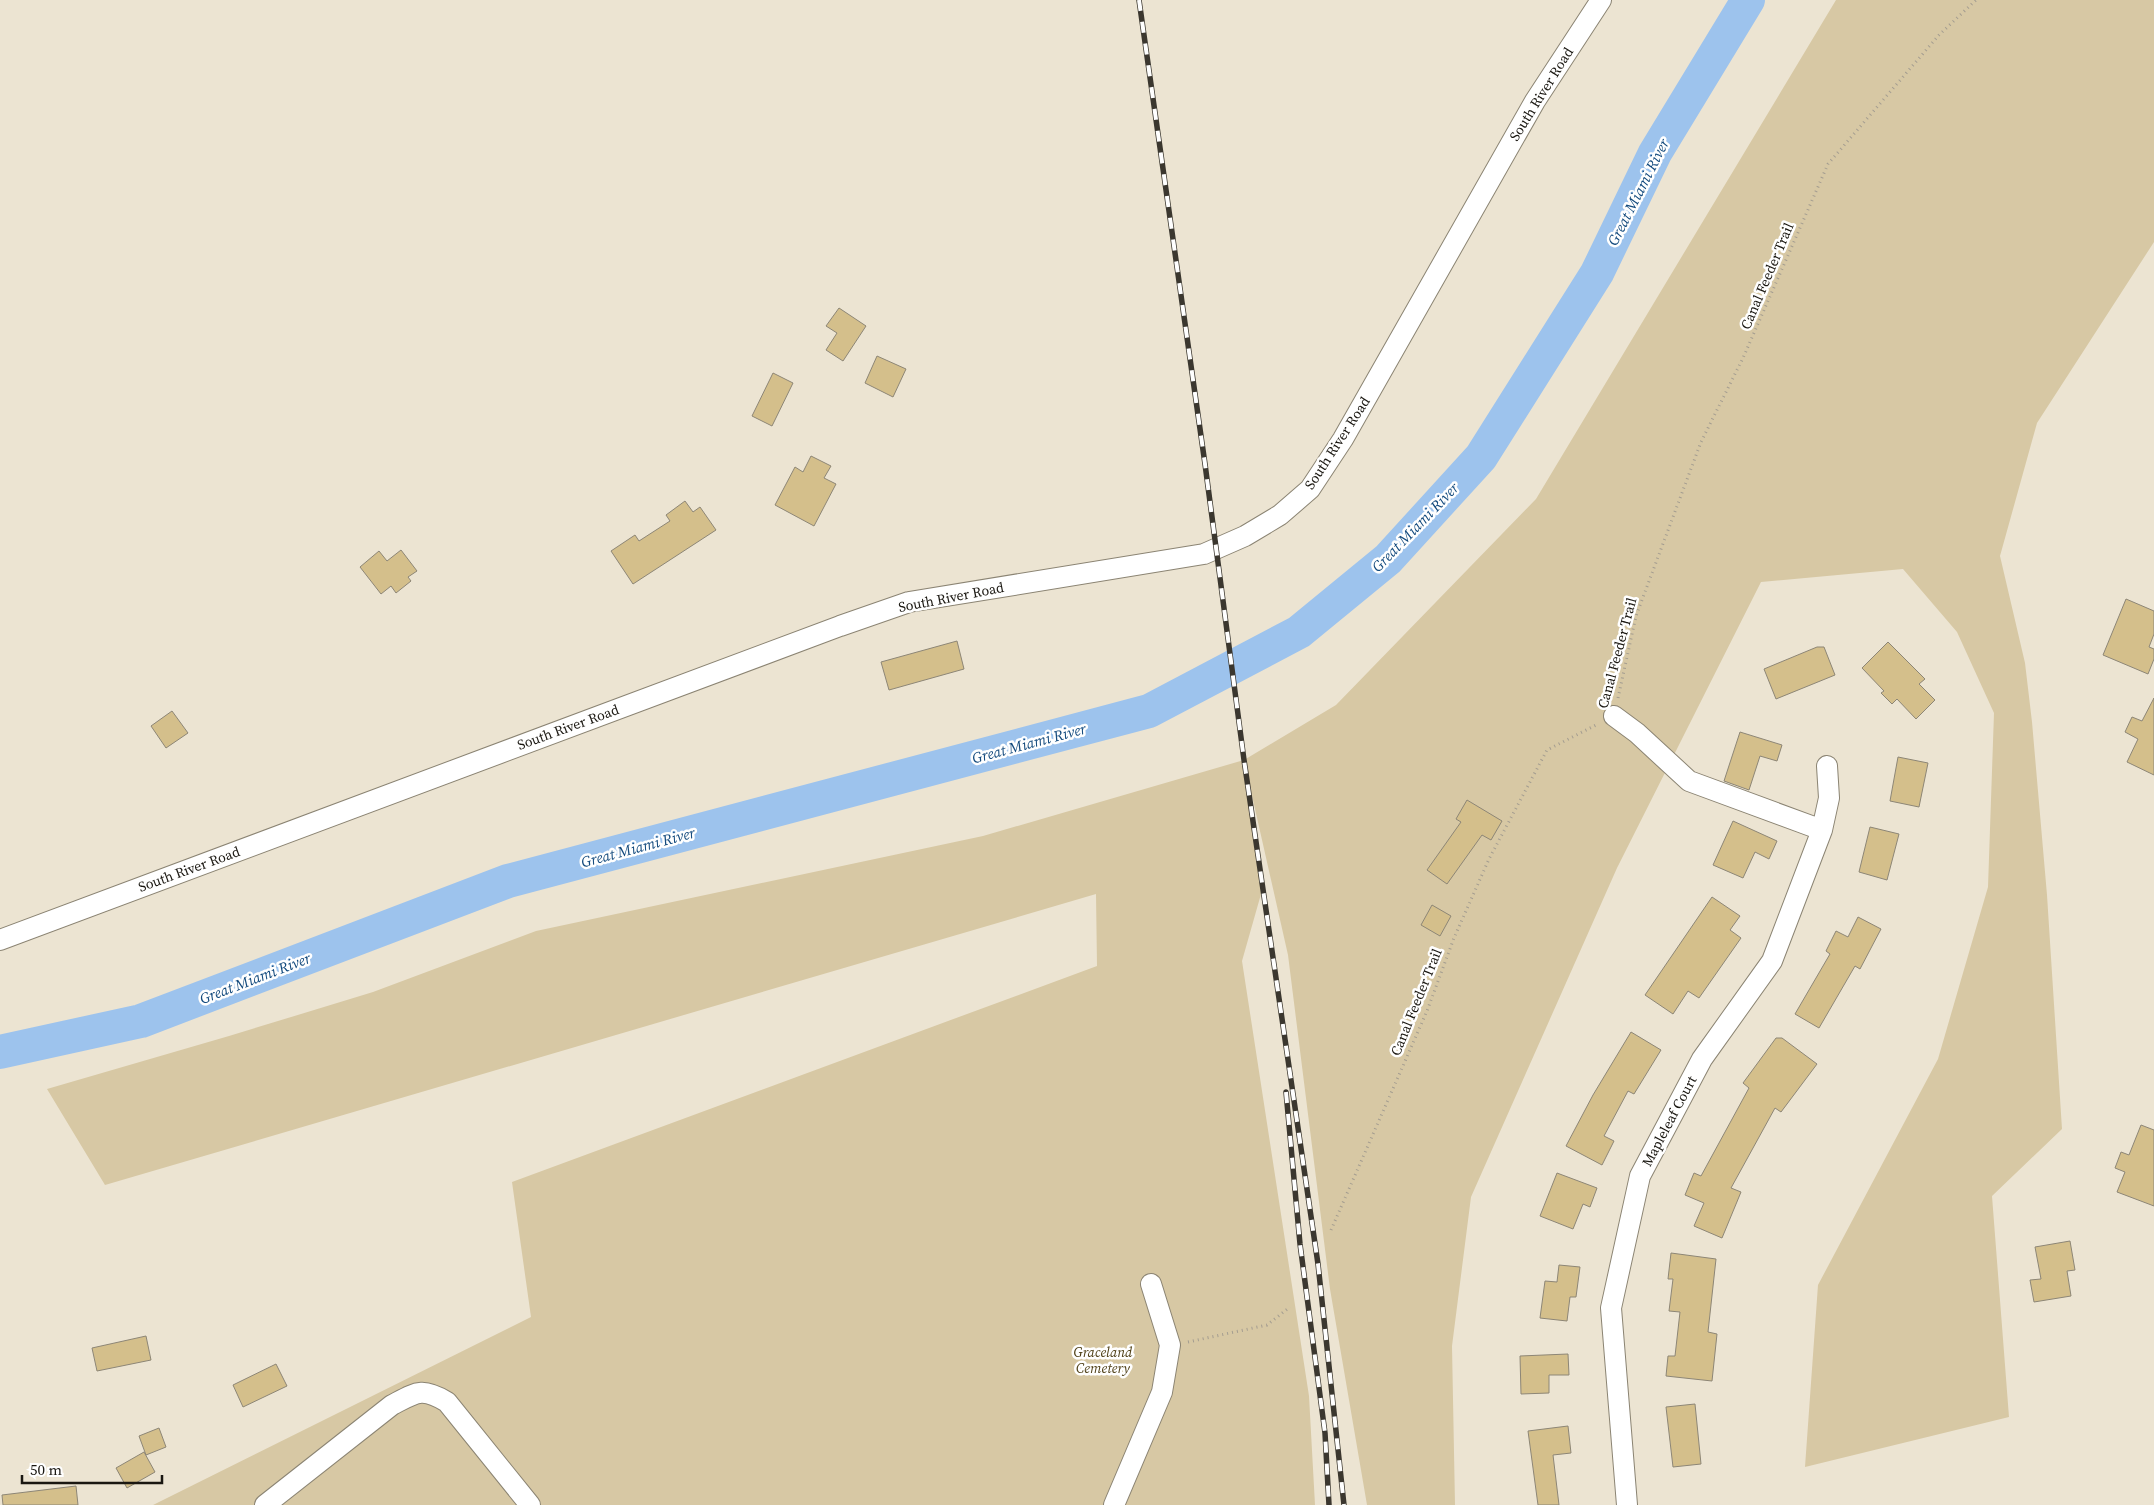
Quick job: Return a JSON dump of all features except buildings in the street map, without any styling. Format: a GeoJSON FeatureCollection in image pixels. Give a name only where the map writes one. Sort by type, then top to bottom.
{"type":"FeatureCollection","features":[{"type":"Feature","properties":{"kind":"street","name":"South River Road"},"geometry":{"type":"LineString","coordinates":[[0,940],[909,602],[1204,554],[1245,536],[1280,515],[1310,489],[1343,438],[1535,101],[1601,0]]}},
{"type":"Feature","properties":{"kind":"street"},"geometry":{"type":"LineString","coordinates":[[1614,716],[1637,733],[1689,781],[1822,830]]}},
{"type":"Feature","properties":{"kind":"street","name":"Mapleleaf Court"},"geometry":{"type":"LineString","coordinates":[[1627,1505],[1611,1308],[1640,1176],[1702,1059],[1772,960],[1822,830],[1828,798],[1827,766]]}},
{"type":"Feature","properties":{"kind":"street"},"geometry":{"type":"LineString","coordinates":[[1114,1505],[1162,1392],[1170,1345],[1151,1284]]}},
{"type":"Feature","properties":{"kind":"street"},"geometry":{"type":"LineString","coordinates":[[265,1505],[392,1406],[416,1393],[433,1394],[447,1402],[530,1505]]}},
{"type":"Feature","properties":{"kind":"path","name":"Canal Feeder Trail"},"geometry":{"type":"LineString","coordinates":[[1330,1230],[1427,1010],[1454,938],[1488,858],[1547,750],[1614,716],[1636,616],[1701,442],[1744,358],[1828,164],[1939,35],[1976,0]]}},
{"type":"Feature","properties":{"kind":"path"},"geometry":{"type":"LineString","coordinates":[[1170,1345],[1267,1325],[1290,1307]]}},
{"type":"Feature","properties":{"kind":"green space","name":"Graceland Cemetery"},"geometry":{"type":"Polygon","coordinates":[[[1836,0],[2154,0],[2154,242],[2037,423],[2000,556],[2025,663],[2032,722],[2047,895],[2062,1129],[1992,1196],[2009,1417],[1805,1467],[1818,1285],[1938,1059],[1988,887],[1994,713],[1957,632],[1903,569],[1761,582],[1617,868],[1471,1197],[1452,1346],[1455,1505],[1367,1505],[1330,1289],[1288,955],[1246,769],[1263,887],[1242,961],[1309,1396],[1315,1505],[153,1505],[531,1317],[512,1182],[1097,966],[1096,894],[105,1185],[47,1089],[373,992],[536,931],[983,836],[1244,760],[1336,705],[1536,499],[1836,0]]]}},
{"type":"Feature","properties":{"kind":"waterway","name":"Great Miami River"},"geometry":{"type":"LineString","coordinates":[[0,1052],[141,1021],[508,881],[1149,711],[1299,632],[1388,559],[1481,457],[1597,273],[1655,153],[1748,0]]}},
{"type":"Feature","properties":{"kind":"railway"},"geometry":{"type":"LineString","coordinates":[[1139,0],[1205,464],[1244,760],[1318,1264],[1344,1505]]}},
{"type":"Feature","properties":{"kind":"railway"},"geometry":{"type":"LineString","coordinates":[[1286,1092],[1300,1244],[1325,1433],[1329,1505]]}}]}
